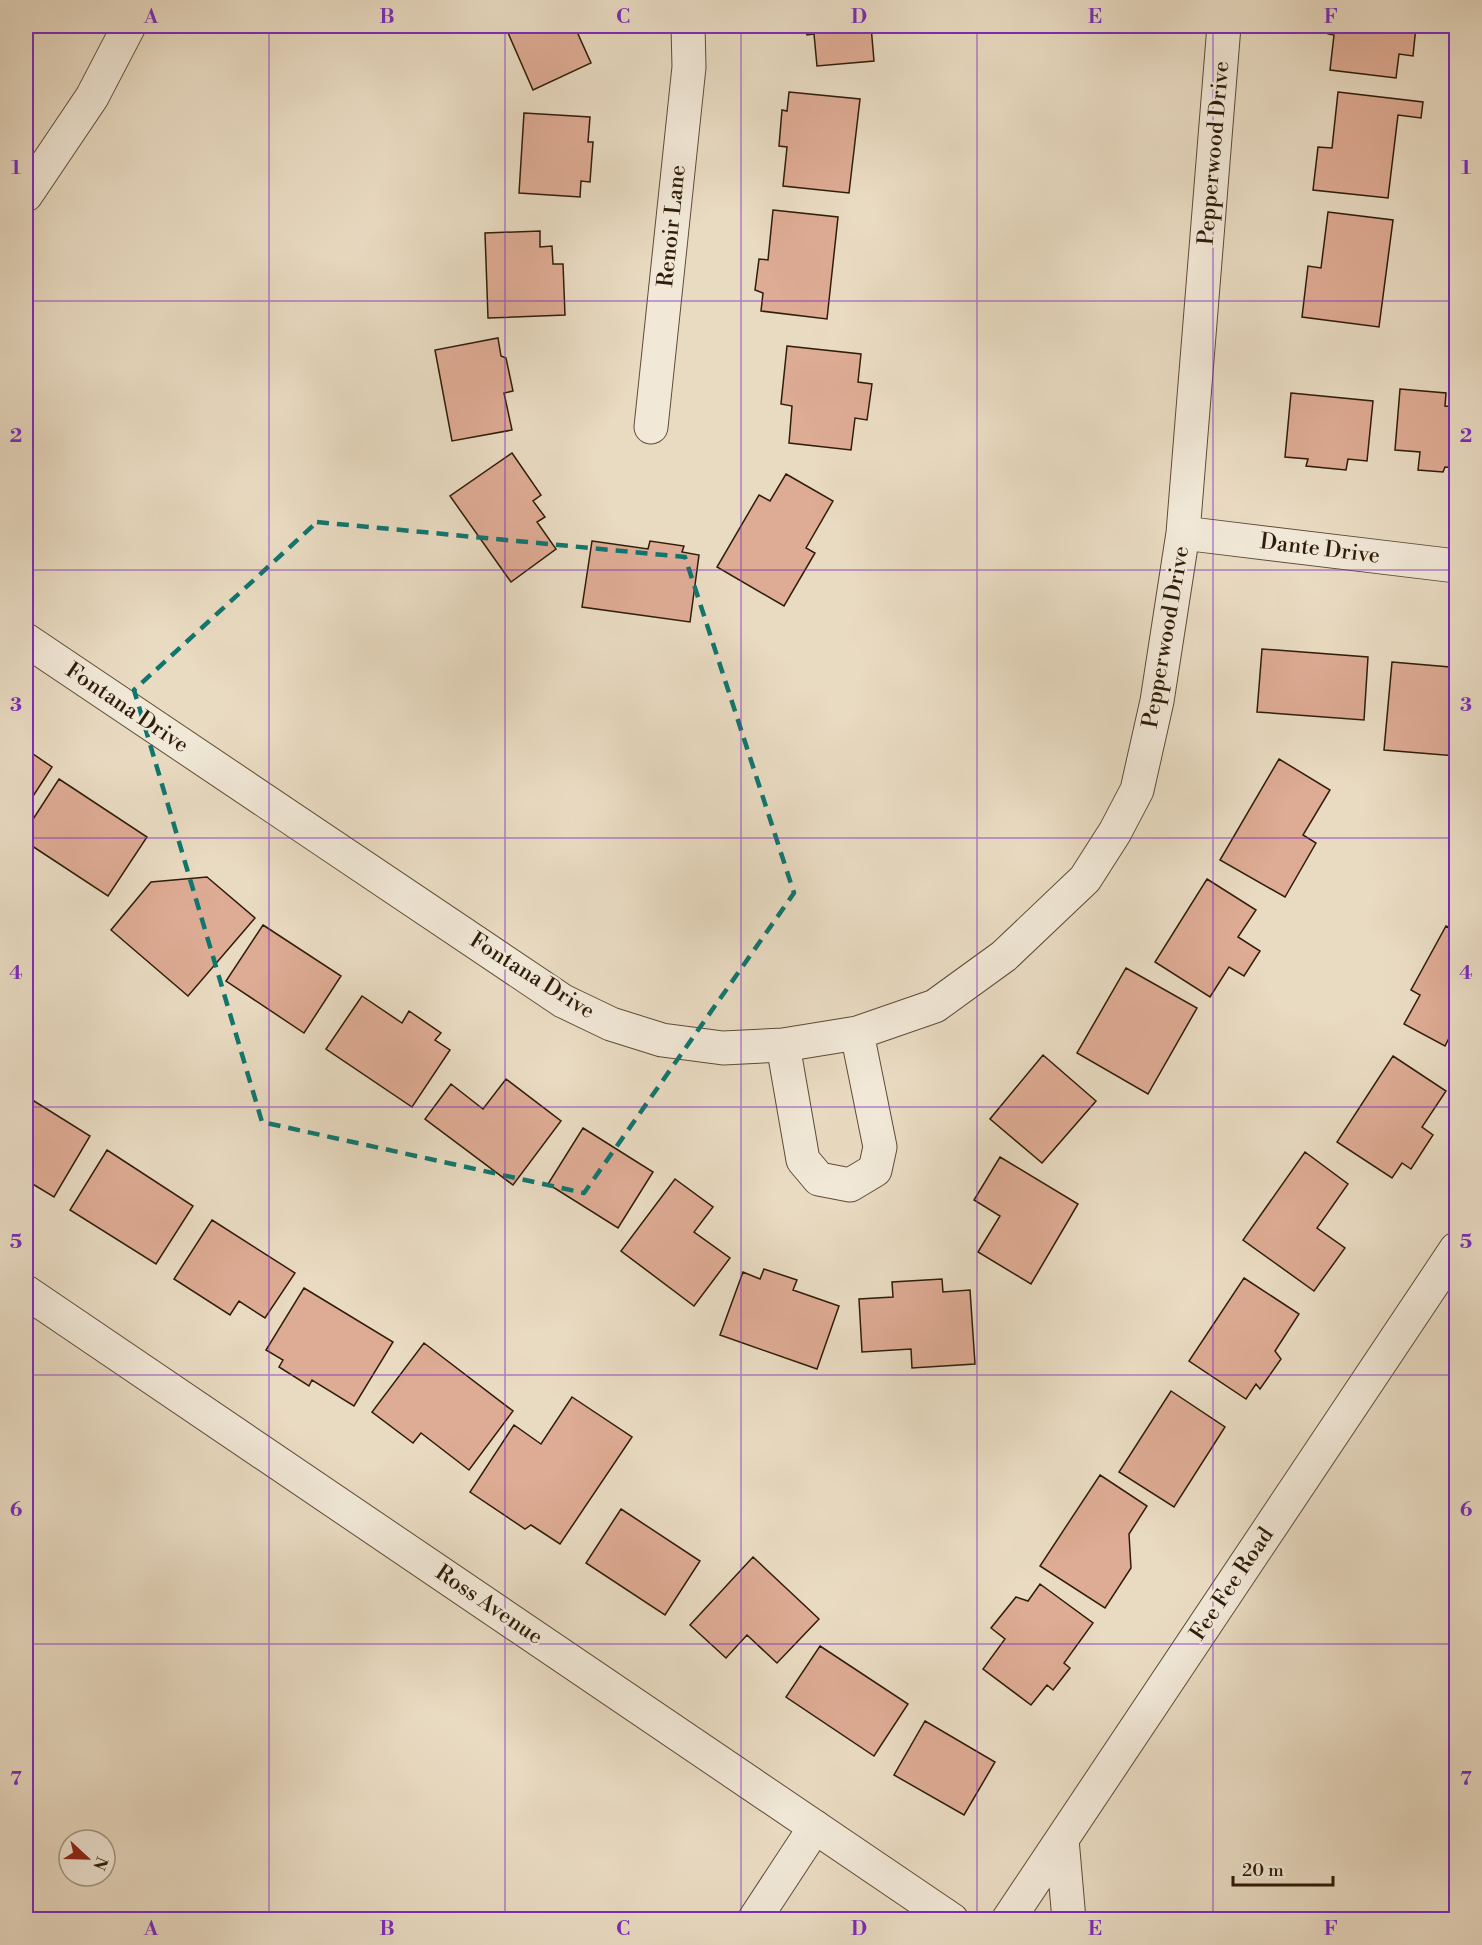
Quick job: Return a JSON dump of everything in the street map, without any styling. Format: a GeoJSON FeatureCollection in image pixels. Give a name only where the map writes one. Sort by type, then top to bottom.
{"type":"FeatureCollection","features":[{"type":"Feature","properties":{"kind":"street"},"geometry":{"type":"LineString","coordinates":[[26,195],[92,97],[129,26]]}},
{"type":"Feature","properties":{"kind":"street","name":"Renoir Lane"},"geometry":{"type":"LineString","coordinates":[[651,427],[689,67],[688,26]]}},
{"type":"Feature","properties":{"kind":"street","name":"Pepperwood Drive"},"geometry":{"type":"LineString","coordinates":[[783,1045],[857,1033],[935,1006],[1004,956],[1084,879],[1111,839],[1137,790],[1157,701],[1183,533],[1224,26]]}},
{"type":"Feature","properties":{"kind":"street","name":"Dante Drive"},"geometry":{"type":"LineString","coordinates":[[1183,533],[1456,566]]}},
{"type":"Feature","properties":{"kind":"street","name":"Fontana Drive"},"geometry":{"type":"LineString","coordinates":[[26,640],[563,1001],[611,1024],[662,1040],[723,1048],[783,1045]]}},
{"type":"Feature","properties":{"kind":"street"},"geometry":{"type":"LineString","coordinates":[[783,1045],[803,1160],[819,1179],[850,1185],[875,1170],[880,1147],[857,1033]]}},
{"type":"Feature","properties":{"kind":"street","name":"Fee Fee Road"},"geometry":{"type":"LineString","coordinates":[[1008,1920],[1456,1249]]}},
{"type":"Feature","properties":{"kind":"street","name":"Ross Avenue"},"geometry":{"type":"LineString","coordinates":[[26,1292],[952,1920]]}},
{"type":"Feature","properties":{"kind":"street"},"geometry":{"type":"LineString","coordinates":[[754,1920],[815,1827]]}},
{"type":"Feature","properties":{"kind":"street"},"geometry":{"type":"LineString","coordinates":[[1062,1839],[1069,1920]]}},
{"type":"Feature","properties":{"kind":"highlighted area"},"geometry":{"type":"Polygon","coordinates":[[[317,522],[685,557],[794,893],[584,1193],[262,1122],[134,690],[317,522]]]}},
{"type":"Feature","properties":{"kind":"building"},"geometry":{"type":"Polygon","coordinates":[[[505,26],[583,26],[585,30],[578,34],[591,63],[533,90],[505,26]]]}},
{"type":"Feature","properties":{"kind":"building"},"geometry":{"type":"Polygon","coordinates":[[[806,26],[871,26],[874,61],[817,66],[814,34],[807,35],[806,26]]]}},
{"type":"Feature","properties":{"kind":"building"},"geometry":{"type":"Polygon","coordinates":[[[1329,26],[1416,26],[1413,56],[1399,54],[1396,78],[1330,70],[1334,35],[1328,34],[1329,26]]]}},
{"type":"Feature","properties":{"kind":"building"},"geometry":{"type":"Polygon","coordinates":[[[789,92],[860,99],[849,193],[783,186],[787,147],[779,146],[782,110],[787,111],[789,92]]]}},
{"type":"Feature","properties":{"kind":"building"},"geometry":{"type":"Polygon","coordinates":[[[1338,92],[1423,102],[1421,118],[1398,115],[1388,198],[1313,190],[1318,147],[1332,148],[1338,92]]]}},
{"type":"Feature","properties":{"kind":"building"},"geometry":{"type":"Polygon","coordinates":[[[524,113],[590,117],[588,142],[593,142],[590,182],[581,181],[580,197],[519,193],[524,113]]]}},
{"type":"Feature","properties":{"kind":"building"},"geometry":{"type":"Polygon","coordinates":[[[773,210],[838,217],[827,319],[761,311],[763,293],[755,290],[759,259],[768,260],[773,210]]]}},
{"type":"Feature","properties":{"kind":"building"},"geometry":{"type":"Polygon","coordinates":[[[1328,212],[1393,220],[1379,327],[1302,317],[1308,266],[1321,268],[1328,212]]]}},
{"type":"Feature","properties":{"kind":"building"},"geometry":{"type":"Polygon","coordinates":[[[540,231],[540,247],[552,246],[553,264],[563,264],[565,315],[488,318],[485,233],[540,231]]]}},
{"type":"Feature","properties":{"kind":"building"},"geometry":{"type":"Polygon","coordinates":[[[498,338],[501,356],[506,358],[513,391],[504,393],[512,430],[452,441],[435,350],[498,338]]]}},
{"type":"Feature","properties":{"kind":"building"},"geometry":{"type":"Polygon","coordinates":[[[787,346],[861,354],[858,382],[872,384],[867,420],[855,418],[851,450],[789,443],[792,406],[781,404],[787,346]]]}},
{"type":"Feature","properties":{"kind":"building"},"geometry":{"type":"Polygon","coordinates":[[[1400,389],[1446,393],[1445,406],[1456,407],[1456,468],[1445,467],[1443,472],[1418,470],[1420,452],[1395,450],[1400,389]]]}},
{"type":"Feature","properties":{"kind":"building"},"geometry":{"type":"Polygon","coordinates":[[[1291,393],[1373,401],[1367,461],[1348,459],[1346,470],[1306,466],[1308,459],[1285,457],[1291,393]]]}},
{"type":"Feature","properties":{"kind":"building"},"geometry":{"type":"Polygon","coordinates":[[[512,453],[541,495],[533,501],[545,517],[537,522],[556,549],[511,582],[450,496],[512,453]]]}},
{"type":"Feature","properties":{"kind":"building"},"geometry":{"type":"Polygon","coordinates":[[[786,474],[833,501],[806,548],[815,553],[784,606],[717,567],[759,495],[770,501],[786,474]]]}},
{"type":"Feature","properties":{"kind":"building"},"geometry":{"type":"Polygon","coordinates":[[[592,541],[648,549],[650,541],[684,546],[682,552],[699,555],[690,622],[582,607],[592,541]]]}},
{"type":"Feature","properties":{"kind":"building"},"geometry":{"type":"Polygon","coordinates":[[[1262,649],[1368,657],[1364,720],[1257,712],[1262,649]]]}},
{"type":"Feature","properties":{"kind":"building"},"geometry":{"type":"Polygon","coordinates":[[[1392,662],[1450,667],[1456,695],[1456,756],[1384,750],[1392,662]]]}},
{"type":"Feature","properties":{"kind":"building"},"geometry":{"type":"Polygon","coordinates":[[[26,749],[52,767],[26,807],[26,749]]]}},
{"type":"Feature","properties":{"kind":"building"},"geometry":{"type":"Polygon","coordinates":[[[1279,759],[1330,790],[1303,835],[1316,843],[1285,897],[1220,860],[1279,759]]]}},
{"type":"Feature","properties":{"kind":"building"},"geometry":{"type":"Polygon","coordinates":[[[59,779],[147,837],[108,896],[26,842],[26,830],[59,779]]]}},
{"type":"Feature","properties":{"kind":"building"},"geometry":{"type":"Polygon","coordinates":[[[207,877],[255,918],[188,996],[111,930],[151,882],[207,877]]]}},
{"type":"Feature","properties":{"kind":"building"},"geometry":{"type":"Polygon","coordinates":[[[1207,879],[1256,910],[1238,937],[1260,951],[1244,976],[1229,967],[1210,997],[1155,962],[1207,879]]]}},
{"type":"Feature","properties":{"kind":"building"},"geometry":{"type":"Polygon","coordinates":[[[263,925],[341,976],[304,1033],[226,981],[263,925]]]}},
{"type":"Feature","properties":{"kind":"building"},"geometry":{"type":"Polygon","coordinates":[[[1446,926],[1456,931],[1456,1024],[1445,1046],[1404,1024],[1420,995],[1411,990],[1446,926]]]}},
{"type":"Feature","properties":{"kind":"building"},"geometry":{"type":"Polygon","coordinates":[[[1126,968],[1197,1008],[1148,1094],[1077,1053],[1126,968]]]}},
{"type":"Feature","properties":{"kind":"building"},"geometry":{"type":"Polygon","coordinates":[[[362,996],[402,1023],[409,1011],[441,1033],[435,1040],[450,1050],[412,1107],[326,1049],[362,996]]]}},
{"type":"Feature","properties":{"kind":"building"},"geometry":{"type":"Polygon","coordinates":[[[1043,1055],[1096,1101],[1042,1163],[990,1119],[1043,1055]]]}},
{"type":"Feature","properties":{"kind":"building"},"geometry":{"type":"Polygon","coordinates":[[[1393,1056],[1446,1091],[1422,1127],[1433,1135],[1411,1169],[1402,1163],[1392,1178],[1337,1142],[1393,1056]]]}},
{"type":"Feature","properties":{"kind":"building"},"geometry":{"type":"Polygon","coordinates":[[[506,1079],[561,1121],[513,1185],[425,1119],[451,1084],[483,1109],[506,1079]]]}},
{"type":"Feature","properties":{"kind":"building"},"geometry":{"type":"Polygon","coordinates":[[[26,1096],[90,1136],[54,1197],[26,1180],[26,1096]]]}},
{"type":"Feature","properties":{"kind":"building"},"geometry":{"type":"Polygon","coordinates":[[[583,1128],[653,1172],[618,1228],[548,1184],[583,1128]]]}},
{"type":"Feature","properties":{"kind":"building"},"geometry":{"type":"Polygon","coordinates":[[[107,1150],[193,1206],[156,1264],[70,1210],[107,1150]]]}},
{"type":"Feature","properties":{"kind":"building"},"geometry":{"type":"Polygon","coordinates":[[[1305,1152],[1348,1184],[1317,1228],[1345,1248],[1314,1291],[1243,1240],[1305,1152]]]}},
{"type":"Feature","properties":{"kind":"building"},"geometry":{"type":"Polygon","coordinates":[[[1000,1157],[1078,1204],[1031,1284],[978,1252],[1000,1216],[974,1200],[1000,1157]]]}},
{"type":"Feature","properties":{"kind":"building"},"geometry":{"type":"Polygon","coordinates":[[[675,1179],[713,1207],[694,1232],[730,1258],[694,1306],[621,1251],[675,1179]]]}},
{"type":"Feature","properties":{"kind":"building"},"geometry":{"type":"Polygon","coordinates":[[[212,1220],[295,1273],[265,1318],[239,1301],[230,1315],[174,1279],[212,1220]]]}},
{"type":"Feature","properties":{"kind":"building"},"geometry":{"type":"Polygon","coordinates":[[[764,1269],[797,1280],[793,1290],[839,1306],[817,1369],[720,1335],[743,1272],[760,1279],[764,1269]]]}},
{"type":"Feature","properties":{"kind":"building"},"geometry":{"type":"Polygon","coordinates":[[[1244,1278],[1299,1314],[1275,1351],[1281,1359],[1260,1389],[1256,1384],[1246,1399],[1189,1361],[1244,1278]]]}},
{"type":"Feature","properties":{"kind":"building"},"geometry":{"type":"Polygon","coordinates":[[[942,1279],[943,1292],[970,1290],[975,1364],[912,1368],[911,1349],[862,1352],[859,1299],[893,1297],[892,1282],[942,1279]]]}},
{"type":"Feature","properties":{"kind":"building"},"geometry":{"type":"Polygon","coordinates":[[[304,1288],[393,1342],[354,1406],[312,1380],[309,1386],[279,1367],[283,1360],[266,1350],[304,1288]]]}},
{"type":"Feature","properties":{"kind":"building"},"geometry":{"type":"Polygon","coordinates":[[[424,1343],[513,1411],[469,1470],[421,1433],[413,1443],[372,1412],[424,1343]]]}},
{"type":"Feature","properties":{"kind":"building"},"geometry":{"type":"Polygon","coordinates":[[[1171,1391],[1225,1427],[1174,1507],[1119,1472],[1171,1391]]]}},
{"type":"Feature","properties":{"kind":"building"},"geometry":{"type":"Polygon","coordinates":[[[572,1397],[632,1437],[560,1544],[531,1525],[525,1529],[470,1492],[514,1425],[541,1444],[572,1397]]]}},
{"type":"Feature","properties":{"kind":"building"},"geometry":{"type":"Polygon","coordinates":[[[1100,1475],[1147,1506],[1129,1534],[1131,1568],[1105,1608],[1040,1566],[1100,1475]]]}},
{"type":"Feature","properties":{"kind":"building"},"geometry":{"type":"Polygon","coordinates":[[[621,1509],[700,1561],[665,1615],[586,1563],[621,1509]]]}},
{"type":"Feature","properties":{"kind":"building"},"geometry":{"type":"Polygon","coordinates":[[[753,1557],[819,1619],[777,1663],[747,1635],[726,1658],[690,1625],[753,1557]]]}},
{"type":"Feature","properties":{"kind":"building"},"geometry":{"type":"Polygon","coordinates":[[[1040,1584],[1093,1623],[1064,1663],[1070,1668],[1053,1690],[1047,1685],[1031,1705],[983,1669],[1005,1639],[991,1628],[1016,1597],[1028,1601],[1040,1584]]]}},
{"type":"Feature","properties":{"kind":"building"},"geometry":{"type":"Polygon","coordinates":[[[820,1646],[908,1704],[874,1756],[786,1697],[820,1646]]]}},
{"type":"Feature","properties":{"kind":"building"},"geometry":{"type":"Polygon","coordinates":[[[925,1721],[995,1762],[964,1815],[894,1775],[925,1721]]]}}]}
